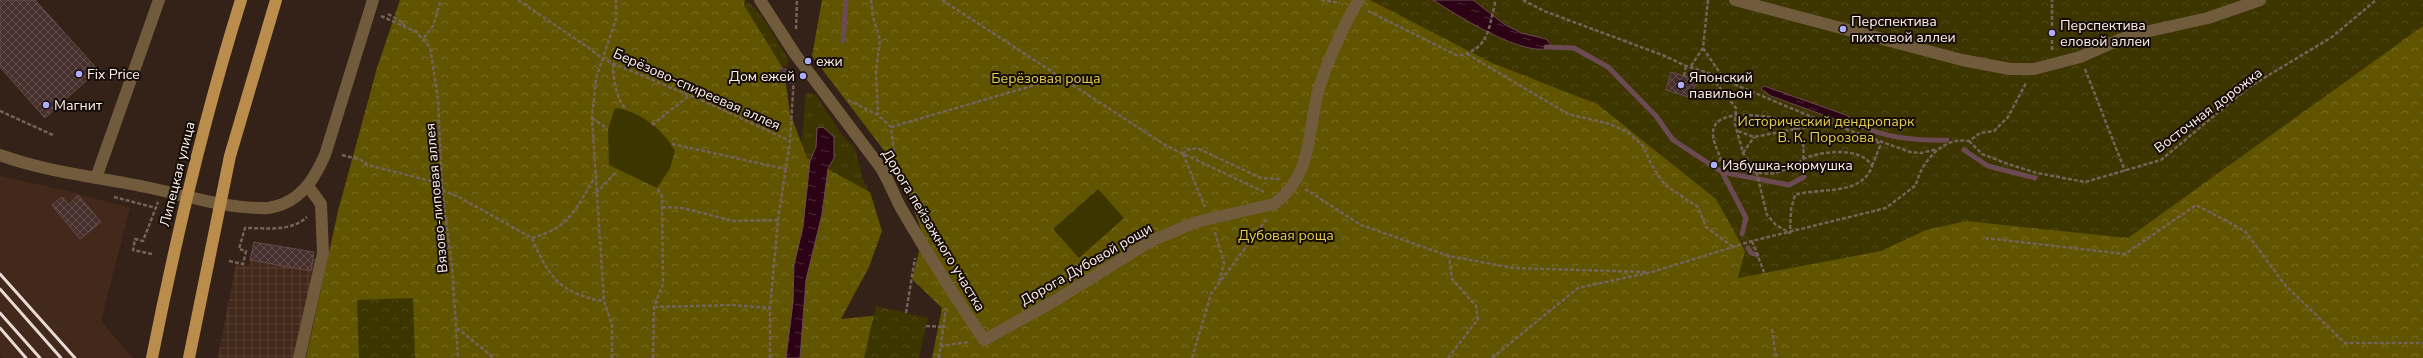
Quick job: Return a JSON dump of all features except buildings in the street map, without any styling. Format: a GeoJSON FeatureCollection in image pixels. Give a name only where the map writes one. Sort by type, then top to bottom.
{"type":"FeatureCollection","features":[{"type":"Feature","properties":{"kind":"main road","name":"Липецкая улица"},"geometry":{"type":"LineString","coordinates":[[152,358],[171,260],[198,148],[241,0]]}},
{"type":"Feature","properties":{"kind":"main road"},"geometry":{"type":"LineString","coordinates":[[189,358],[230,156],[276,0]]}},
{"type":"Feature","properties":{"kind":"street"},"geometry":{"type":"LineString","coordinates":[[96,178],[159,0]]}},
{"type":"Feature","properties":{"kind":"street"},"geometry":{"type":"LineString","coordinates":[[0,154],[96,178],[234,206],[264,208],[282,204],[296,198],[308,186],[318,172],[373,0]]}},
{"type":"Feature","properties":{"kind":"street","name":"Дорога пейзажного участка"},"geometry":{"type":"LineString","coordinates":[[760,0],[795,54],[892,184],[900,207],[947,286],[984,340]]}},
{"type":"Feature","properties":{"kind":"street"},"geometry":{"type":"LineString","coordinates":[[1735,0],[1962,60],[2010,69],[2034,69],[2052,63],[2080,57],[2127,38],[2208,18],[2260,0]]}},
{"type":"Feature","properties":{"kind":"street"},"geometry":{"type":"LineString","coordinates":[[1279,201],[1295,183],[1306,157],[1318,90],[1358,2]]}},
{"type":"Feature","properties":{"kind":"street"},"geometry":{"type":"LineString","coordinates":[[299,358],[323,253],[321,204],[308,186]]}},
{"type":"Feature","properties":{"kind":"street","name":"Дорога Дубовой рощи"},"geometry":{"type":"LineString","coordinates":[[984,340],[1056,300],[1151,242],[1210,218],[1279,201]]}},
{"type":"Feature","properties":{"kind":"path"},"geometry":{"type":"LineString","coordinates":[[369,12],[406,27],[424,38],[433,26],[441,0]]}},
{"type":"Feature","properties":{"kind":"path","name":"Берёзово-спиреевая аллея"},"geometry":{"type":"LineString","coordinates":[[518,0],[590,48],[603,59],[690,95],[790,141]]}},
{"type":"Feature","properties":{"kind":"path"},"geometry":{"type":"LineString","coordinates":[[612,358],[612,325],[604,301],[592,118],[596,78],[616,19],[616,0]]}},
{"type":"Feature","properties":{"kind":"path"},"geometry":{"type":"LineString","coordinates":[[872,0],[873,17],[880,40],[876,72],[878,115],[891,127],[894,152],[881,168]]}},
{"type":"Feature","properties":{"kind":"path"},"geometry":{"type":"LineString","coordinates":[[942,0],[1182,154],[1279,201],[1253,240],[1218,283],[1211,294],[1192,358]]}},
{"type":"Feature","properties":{"kind":"path"},"geometry":{"type":"LineString","coordinates":[[1320,0],[1358,2],[1458,56],[1467,54],[1486,40],[1495,4],[1494,0]]}},
{"type":"Feature","properties":{"kind":"path"},"geometry":{"type":"LineString","coordinates":[[1523,0],[1544,11],[1665,56],[1686,66],[1691,66],[1708,73],[1722,76],[1736,85],[1812,117],[1877,140],[1920,153],[1939,148],[1959,139],[1968,141],[1980,133],[1994,132],[2008,118],[2027,79]]}},
{"type":"Feature","properties":{"kind":"path"},"geometry":{"type":"LineString","coordinates":[[1691,66],[1703,48],[1708,0]]}},
{"type":"Feature","properties":{"kind":"path"},"geometry":{"type":"LineString","coordinates":[[2052,0],[2052,63]]}},
{"type":"Feature","properties":{"kind":"path","name":"Восточная дорожка"},"geometry":{"type":"LineString","coordinates":[[1968,141],[1982,154],[2037,173],[2085,182],[2161,160],[2249,87],[2332,37],[2376,0]]}},
{"type":"Feature","properties":{"kind":"path"},"geometry":{"type":"LineString","coordinates":[[388,14],[402,22],[406,27]]}},
{"type":"Feature","properties":{"kind":"path","name":"Вязово-липовая аллея"},"geometry":{"type":"LineString","coordinates":[[424,38],[430,47],[438,99],[442,190],[457,328],[458,358]]}},
{"type":"Feature","properties":{"kind":"path"},"geometry":{"type":"LineString","coordinates":[[1703,48],[1722,76]]}},
{"type":"Feature","properties":{"kind":"path"},"geometry":{"type":"LineString","coordinates":[[770,358],[770,308],[778,220],[790,141],[795,54]]}},
{"type":"Feature","properties":{"kind":"path"},"geometry":{"type":"LineString","coordinates":[[1467,54],[1568,114],[1610,124],[1629,133],[1643,146],[1651,164],[1665,185],[1698,207],[1706,227],[1734,247]]}},
{"type":"Feature","properties":{"kind":"path"},"geometry":{"type":"LineString","coordinates":[[2080,57],[2125,171]]}},
{"type":"Feature","properties":{"kind":"path"},"geometry":{"type":"LineString","coordinates":[[613,64],[614,85],[622,105],[626,109]]}},
{"type":"Feature","properties":{"kind":"path"},"geometry":{"type":"LineString","coordinates":[[1684,76],[1686,66]]}},
{"type":"Feature","properties":{"kind":"path"},"geometry":{"type":"LineString","coordinates":[[1708,73],[1736,108],[1737,115],[1735,124],[1743,153],[1758,175],[1767,215],[1776,225],[1790,233]]}},
{"type":"Feature","properties":{"kind":"path"},"geometry":{"type":"LineString","coordinates":[[891,127],[1062,77]]}},
{"type":"Feature","properties":{"kind":"path"},"geometry":{"type":"LineString","coordinates":[[652,125],[690,95]]}},
{"type":"Feature","properties":{"kind":"path"},"geometry":{"type":"LineString","coordinates":[[0,111],[53,135]]}},
{"type":"Feature","properties":{"kind":"path"},"geometry":{"type":"LineString","coordinates":[[1802,159],[1805,145],[1798,130],[1780,118],[1737,115],[1720,119],[1712,130],[1712,140],[1721,159],[1758,175],[1778,173],[1811,155],[1832,153],[1859,154],[1865,157],[1872,166]]}},
{"type":"Feature","properties":{"kind":"path"},"geometry":{"type":"LineString","coordinates":[[1737,131],[1754,136],[1798,130],[1806,127],[1812,117]]}},
{"type":"Feature","properties":{"kind":"path"},"geometry":{"type":"LineString","coordinates":[[592,118],[608,129]]}},
{"type":"Feature","properties":{"kind":"path"},"geometry":{"type":"LineString","coordinates":[[1743,153],[1754,136]]}},
{"type":"Feature","properties":{"kind":"path"},"geometry":{"type":"LineString","coordinates":[[1790,233],[1791,209],[1795,195],[1854,185],[1869,175],[1880,146],[1877,140]]}},
{"type":"Feature","properties":{"kind":"path"},"geometry":{"type":"LineString","coordinates":[[672,144],[790,170]]}},
{"type":"Feature","properties":{"kind":"path"},"geometry":{"type":"LineString","coordinates":[[1182,154],[1187,150],[1197,148],[1261,178],[1276,178],[1295,183],[1362,226],[1449,256],[1513,268],[1652,272]]}},
{"type":"Feature","properties":{"kind":"path"},"geometry":{"type":"LineString","coordinates":[[1492,358],[1578,288],[1652,272],[1752,241],[1790,233],[1886,208],[1916,184],[1918,174],[1933,153],[1939,148]]}},
{"type":"Feature","properties":{"kind":"path"},"geometry":{"type":"LineString","coordinates":[[1182,154],[1210,218],[1224,263],[1218,283]]}},
{"type":"Feature","properties":{"kind":"path"},"geometry":{"type":"LineString","coordinates":[[342,155],[361,160],[368,165],[442,184]]}},
{"type":"Feature","properties":{"kind":"path"},"geometry":{"type":"LineString","coordinates":[[1714,165],[1721,159]]}},
{"type":"Feature","properties":{"kind":"path"},"geometry":{"type":"LineString","coordinates":[[596,193],[617,171]]}},
{"type":"Feature","properties":{"kind":"path"},"geometry":{"type":"LineString","coordinates":[[532,238],[546,234],[567,222],[595,178]]}},
{"type":"Feature","properties":{"kind":"path"},"geometry":{"type":"LineString","coordinates":[[652,358],[654,307],[663,284],[662,196],[657,188]]}},
{"type":"Feature","properties":{"kind":"path"},"geometry":{"type":"LineString","coordinates":[[442,190],[459,197],[532,238],[543,264],[558,283],[586,298],[604,301]]}},
{"type":"Feature","properties":{"kind":"path"},"geometry":{"type":"LineString","coordinates":[[230,261],[243,264],[246,251],[239,249],[245,228],[284,228],[301,222],[321,204]]}},
{"type":"Feature","properties":{"kind":"path"},"geometry":{"type":"LineString","coordinates":[[1985,238],[2125,254],[2196,205],[2245,231],[2285,285],[2345,342],[2423,343]]}},
{"type":"Feature","properties":{"kind":"path"},"geometry":{"type":"LineString","coordinates":[[662,207],[682,208],[734,221],[778,220]]}},
{"type":"Feature","properties":{"kind":"path"},"geometry":{"type":"LineString","coordinates":[[152,254],[133,250],[135,239],[144,241],[156,208]]}},
{"type":"Feature","properties":{"kind":"path"},"geometry":{"type":"LineString","coordinates":[[906,313],[918,236]]}},
{"type":"Feature","properties":{"kind":"path"},"geometry":{"type":"LineString","coordinates":[[1752,241],[1764,272]]}},
{"type":"Feature","properties":{"kind":"path"},"geometry":{"type":"LineString","coordinates":[[1448,358],[1478,319],[1476,306],[1452,279],[1449,256]]}},
{"type":"Feature","properties":{"kind":"path"},"geometry":{"type":"LineString","coordinates":[[939,358],[947,286]]}},
{"type":"Feature","properties":{"kind":"path"},"geometry":{"type":"LineString","coordinates":[[654,307],[733,305],[770,308]]}},
{"type":"Feature","properties":{"kind":"path"},"geometry":{"type":"LineString","coordinates":[[926,326],[943,327]]}},
{"type":"Feature","properties":{"kind":"path"},"geometry":{"type":"LineString","coordinates":[[457,328],[494,358]]}},
{"type":"Feature","properties":{"kind":"path"},"geometry":{"type":"LineString","coordinates":[[1772,329],[1776,358]]}},
{"type":"Feature","properties":{"kind":"path"},"geometry":{"type":"LineString","coordinates":[[940,346],[984,340]]}},
{"type":"Feature","properties":{"kind":"shaded area"},"geometry":{"type":"Polygon","coordinates":[[[0,176],[72,192],[130,208],[101,321],[133,358],[3,358],[0,354],[0,176]]]}},
{"type":"Feature","properties":{"kind":"shaded area"},"geometry":{"type":"Polygon","coordinates":[[[253,249],[327,261],[306,358],[218,358],[236,264],[248,266],[253,249]]]}},
{"type":"Feature","properties":{"kind":"green space"},"geometry":{"type":"Polygon","coordinates":[[[400,0],[745,0],[744,5],[784,70],[790,113],[807,158],[870,192],[882,231],[869,267],[841,319],[891,314],[878,358],[306,358],[338,211],[377,68],[400,0]]]}},
{"type":"Feature","properties":{"kind":"green space"},"geometry":{"type":"Polygon","coordinates":[[[822,0],[2423,0],[2423,358],[932,358],[942,308],[912,279],[923,236],[902,174],[812,56],[822,0]]]}},
{"type":"Feature","properties":{"kind":"green space","name":"Исторический дендропарк В. К. Порозова"},"geometry":{"type":"Polygon","coordinates":[[[1370,0],[2423,0],[2423,26],[2128,238],[1966,221],[1926,230],[1881,251],[1738,278],[1745,251],[1716,199],[1597,104],[1492,63],[1370,0]]]}},
{"type":"Feature","properties":{"kind":"green space"},"geometry":{"type":"Polygon","coordinates":[[[747,1],[764,20],[789,61],[787,66],[782,66],[784,70],[744,5],[747,1]]]}},
{"type":"Feature","properties":{"kind":"green space"},"geometry":{"type":"Polygon","coordinates":[[[806,93],[815,94],[844,137],[855,148],[863,180],[868,188],[863,195],[799,169],[806,93]]]}},
{"type":"Feature","properties":{"kind":"green space"},"geometry":{"type":"Polygon","coordinates":[[[615,108],[633,113],[650,122],[664,136],[675,151],[670,168],[657,188],[609,165],[608,129],[615,108]]]}},
{"type":"Feature","properties":{"kind":"green space"},"geometry":{"type":"Polygon","coordinates":[[[1098,189],[1124,218],[1079,258],[1053,229],[1098,189]]]}},
{"type":"Feature","properties":{"kind":"green space"},"geometry":{"type":"Polygon","coordinates":[[[413,298],[415,358],[359,358],[357,300],[413,298]]]}},
{"type":"Feature","properties":{"kind":"green space"},"geometry":{"type":"Polygon","coordinates":[[[876,306],[928,318],[919,358],[864,358],[876,306]]]}},
{"type":"Feature","properties":{"kind":"water"},"geometry":{"type":"Polygon","coordinates":[[[1433,0],[1473,0],[1504,24],[1521,33],[1546,39],[1553,47],[1541,49],[1526,47],[1509,42],[1474,25],[1433,0]]]}},
{"type":"Feature","properties":{"kind":"water"},"geometry":{"type":"Polygon","coordinates":[[[1764,86],[1851,118],[1848,124],[1771,96],[1761,89],[1764,86]]]}},
{"type":"Feature","properties":{"kind":"water"},"geometry":{"type":"Polygon","coordinates":[[[823,127],[834,137],[834,158],[828,169],[822,214],[806,280],[800,358],[786,358],[793,302],[794,265],[803,227],[810,161],[816,147],[817,128],[823,127]]]}},
{"type":"Feature","properties":{"kind":"waterway"},"geometry":{"type":"LineString","coordinates":[[843,41],[846,0]]}},
{"type":"Feature","properties":{"kind":"waterway"},"geometry":{"type":"LineString","coordinates":[[1546,47],[1574,48],[1608,67],[1656,116],[1673,140],[1722,172],[1746,218],[1742,234]]}},
{"type":"Feature","properties":{"kind":"waterway"},"geometry":{"type":"LineString","coordinates":[[1850,120],[1885,135],[1909,139],[1947,140]]}},
{"type":"Feature","properties":{"kind":"waterway"},"geometry":{"type":"LineString","coordinates":[[1964,150],[1988,166],[2035,178]]}},
{"type":"Feature","properties":{"kind":"waterway"},"geometry":{"type":"LineString","coordinates":[[1722,172],[1789,185],[1804,177]]}},
{"type":"Feature","properties":{"kind":"waterway"},"geometry":{"type":"LineString","coordinates":[[1748,248],[1751,253],[1757,255]]}},
{"type":"Feature","properties":{"kind":"railway"},"geometry":{"type":"LineString","coordinates":[[0,274],[75,358]]}},
{"type":"Feature","properties":{"kind":"railway"},"geometry":{"type":"LineString","coordinates":[[0,289],[61,358]]}},
{"type":"Feature","properties":{"kind":"railway"},"geometry":{"type":"LineString","coordinates":[[0,313],[40,358]]}},
{"type":"Feature","properties":{"kind":"railway"},"geometry":{"type":"LineString","coordinates":[[0,328],[26,358]]}},
{"type":"Feature","properties":{"kind":"place","name":"Перспектива пихтовой аллеи"},"geometry":{"type":"Point","coordinates":[1843,29]}},
{"type":"Feature","properties":{"kind":"place","name":"Перспектива еловой аллеи"},"geometry":{"type":"Point","coordinates":[2052,33]}},
{"type":"Feature","properties":{"kind":"place","name":"ежи"},"geometry":{"type":"Point","coordinates":[808,61]}},
{"type":"Feature","properties":{"kind":"place","name":"Fix Price"},"geometry":{"type":"Point","coordinates":[79,74]}},
{"type":"Feature","properties":{"kind":"place","name":"Дом ежей"},"geometry":{"type":"Point","coordinates":[803,76]}},
{"type":"Feature","properties":{"kind":"place","name":"Японcкий павильон"},"geometry":{"type":"Point","coordinates":[1681,85]}},
{"type":"Feature","properties":{"kind":"place","name":"Магнит"},"geometry":{"type":"Point","coordinates":[46,105]}},
{"type":"Feature","properties":{"kind":"place","name":"Избушка-кормушка"},"geometry":{"type":"Point","coordinates":[1714,165]}},
{"type":"Feature","properties":{"kind":"park label","name":"Берёзовая роща"},"geometry":{"type":"Point","coordinates":[1046,78]}},
{"type":"Feature","properties":{"kind":"park label","name":"Дубовая роща"},"geometry":{"type":"Point","coordinates":[1286,235]}}]}
